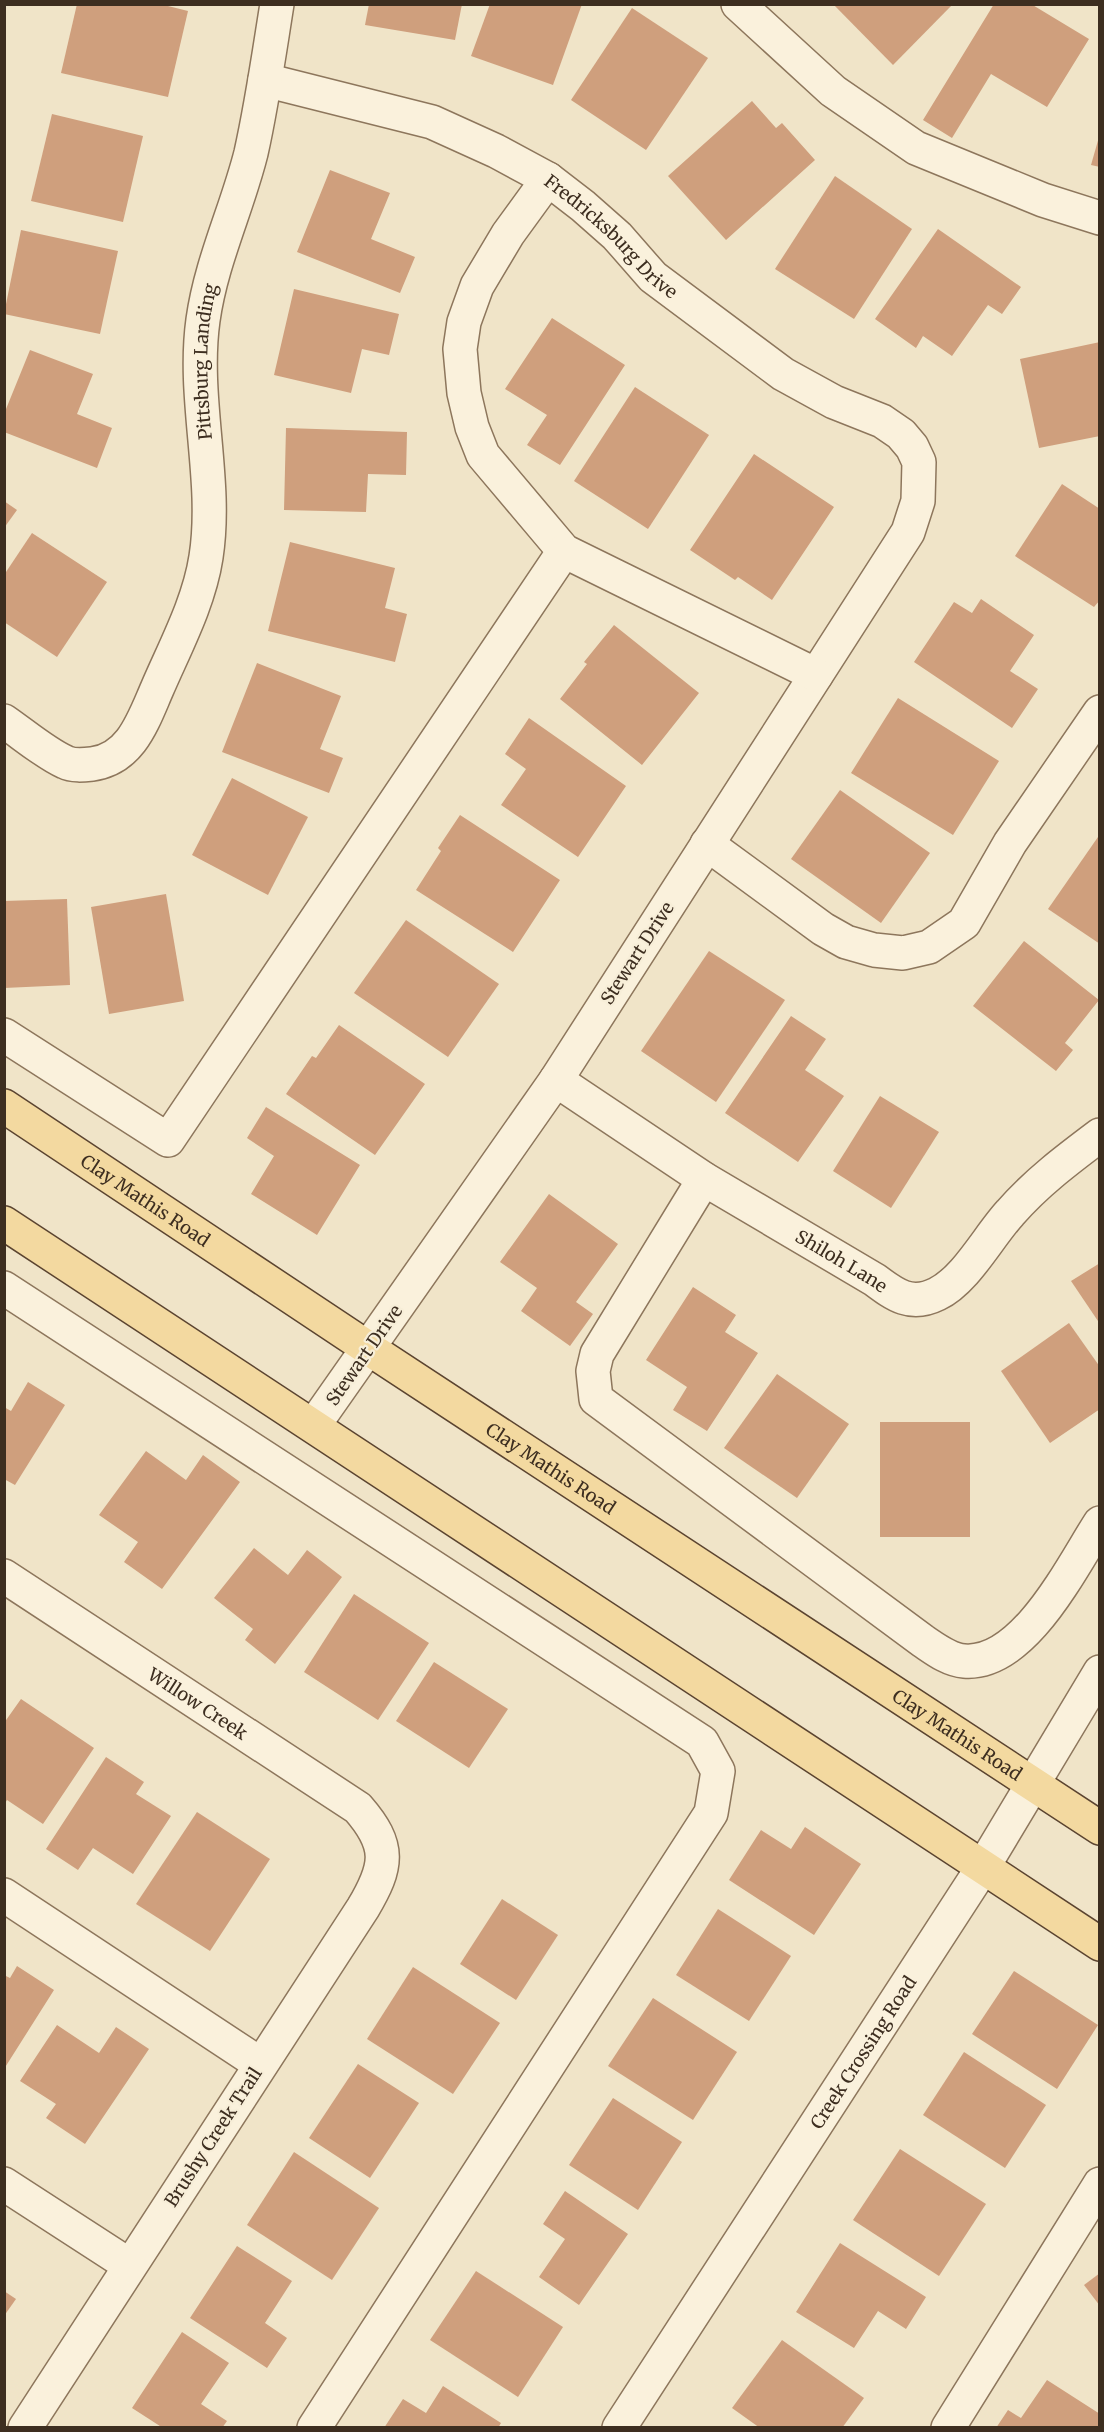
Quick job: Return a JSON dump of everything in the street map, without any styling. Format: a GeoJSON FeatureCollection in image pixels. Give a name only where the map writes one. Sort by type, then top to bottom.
{"type":"FeatureCollection","features":[{"type":"Feature","properties":{"kind":"main road","name":"Clay Mathis Road"},"geometry":{"type":"LineString","coordinates":[[4,1106],[368,1348],[1100,1827]]}},
{"type":"Feature","properties":{"kind":"main road"},"geometry":{"type":"LineString","coordinates":[[4,1223],[1100,1944]]}},
{"type":"Feature","properties":{"kind":"street","name":"Pittsburg Landing"},"geometry":{"type":"LineString","coordinates":[[4,721],[66,763],[97,764],[124,752],[143,721],[195,602],[206,557],[208,511],[206,460],[200,410],[200,339],[215,264],[250,154],[277,4]]}},
{"type":"Feature","properties":{"kind":"street"},"geometry":{"type":"LineString","coordinates":[[738,4],[833,91],[916,148],[1043,200],[1100,219]]}},
{"type":"Feature","properties":{"kind":"street","name":"Fredricksburg Drive"},"geometry":{"type":"LineString","coordinates":[[265,80],[432,122],[496,151],[548,179],[617,236],[663,284],[783,374],[834,402],[882,421],[901,434],[912,447],[919,462]]}},
{"type":"Feature","properties":{"kind":"street"},"geometry":{"type":"LineString","coordinates":[[548,179],[508,234],[477,286],[464,322],[460,349],[464,393],[472,427],[483,454],[564,551],[816,675]]}},
{"type":"Feature","properties":{"kind":"street","name":"Stewart Drive"},"geometry":{"type":"LineString","coordinates":[[314,1425],[555,1080],[908,532],[918,501],[919,462]]}},
{"type":"Feature","properties":{"kind":"street"},"geometry":{"type":"LineString","coordinates":[[4,1035],[168,1140],[564,551]]}},
{"type":"Feature","properties":{"kind":"street"},"geometry":{"type":"LineString","coordinates":[[706,844],[823,929],[846,942],[874,950],[903,952],[929,947],[964,923],[1010,843],[1100,712]]}},
{"type":"Feature","properties":{"kind":"street","name":"Shiloh Lane"},"geometry":{"type":"LineString","coordinates":[[555,1080],[704,1179],[875,1280],[898,1298],[916,1300],[936,1295],[955,1282],[1010,1212],[1046,1176],[1100,1134]]}},
{"type":"Feature","properties":{"kind":"street"},"geometry":{"type":"LineString","coordinates":[[704,1179],[597,1354],[593,1371],[596,1399],[923,1641],[945,1655],[963,1662],[994,1657],[1009,1647],[1035,1622],[1100,1523]]}},
{"type":"Feature","properties":{"kind":"street"},"geometry":{"type":"LineString","coordinates":[[4,1288],[702,1742],[718,1771],[711,1813],[314,2427]]}},
{"type":"Feature","properties":{"kind":"street","name":"Willow Creek"},"geometry":{"type":"LineString","coordinates":[[4,1576],[358,1808],[375,1828],[380,1841]]}},
{"type":"Feature","properties":{"kind":"street","name":"Creek Crossing Road"},"geometry":{"type":"LineString","coordinates":[[619,2427],[982,1867],[1100,1672]]}},
{"type":"Feature","properties":{"kind":"street","name":"Brushy Creek Trail"},"geometry":{"type":"LineString","coordinates":[[25,2427],[376,1885],[382,1866],[380,1841]]}},
{"type":"Feature","properties":{"kind":"street"},"geometry":{"type":"LineString","coordinates":[[4,1895],[260,2064]]}},
{"type":"Feature","properties":{"kind":"street"},"geometry":{"type":"LineString","coordinates":[[4,2184],[129,2265]]}},
{"type":"Feature","properties":{"kind":"street"},"geometry":{"type":"LineString","coordinates":[[948,2427],[1100,2184]]}},
{"type":"Feature","properties":{"kind":"building"},"geometry":{"type":"Polygon","coordinates":[[[77,4],[160,4],[188,11],[168,97],[61,73],[77,4]]]}},
{"type":"Feature","properties":{"kind":"building"},"geometry":{"type":"Polygon","coordinates":[[[369,4],[462,4],[455,40],[365,25],[369,4]]]}},
{"type":"Feature","properties":{"kind":"building"},"geometry":{"type":"Polygon","coordinates":[[[490,4],[582,4],[553,85],[471,56],[490,4]]]}},
{"type":"Feature","properties":{"kind":"building"},"geometry":{"type":"Polygon","coordinates":[[[833,4],[953,4],[893,65],[833,4]]]}},
{"type":"Feature","properties":{"kind":"building"},"geometry":{"type":"Polygon","coordinates":[[[994,4],[1031,4],[1089,39],[1047,107],[991,74],[952,138],[923,120],[994,4]]]}},
{"type":"Feature","properties":{"kind":"building"},"geometry":{"type":"Polygon","coordinates":[[[632,8],[708,58],[646,150],[571,100],[632,8]]]}},
{"type":"Feature","properties":{"kind":"building"},"geometry":{"type":"Polygon","coordinates":[[[752,101],[776,128],[782,123],[815,160],[726,240],[668,176],[752,101]]]}},
{"type":"Feature","properties":{"kind":"building"},"geometry":{"type":"Polygon","coordinates":[[[52,114],[143,136],[123,222],[31,201],[52,114]]]}},
{"type":"Feature","properties":{"kind":"building"},"geometry":{"type":"Polygon","coordinates":[[[1100,137],[1100,167],[1091,165],[1100,137]]]}},
{"type":"Feature","properties":{"kind":"building"},"geometry":{"type":"Polygon","coordinates":[[[330,170],[390,193],[371,239],[415,257],[400,293],[297,252],[330,170]]]}},
{"type":"Feature","properties":{"kind":"building"},"geometry":{"type":"Polygon","coordinates":[[[835,176],[912,229],[854,319],[775,269],[835,176]]]}},
{"type":"Feature","properties":{"kind":"building"},"geometry":{"type":"Polygon","coordinates":[[[938,229],[1021,287],[1002,314],[988,305],[952,356],[923,336],[916,348],[875,319],[938,229]]]}},
{"type":"Feature","properties":{"kind":"building"},"geometry":{"type":"Polygon","coordinates":[[[21,230],[118,251],[100,334],[4,314],[21,230]]]}},
{"type":"Feature","properties":{"kind":"building"},"geometry":{"type":"Polygon","coordinates":[[[294,289],[399,314],[389,355],[362,349],[351,393],[274,375],[294,289]]]}},
{"type":"Feature","properties":{"kind":"building"},"geometry":{"type":"Polygon","coordinates":[[[552,318],[625,365],[560,465],[527,445],[547,415],[505,389],[552,318]]]}},
{"type":"Feature","properties":{"kind":"building"},"geometry":{"type":"Polygon","coordinates":[[[1100,342],[1100,436],[1039,448],[1020,359],[1100,342]]]}},
{"type":"Feature","properties":{"kind":"building"},"geometry":{"type":"Polygon","coordinates":[[[30,350],[93,374],[77,414],[112,428],[97,468],[4,432],[4,414],[30,350]]]}},
{"type":"Feature","properties":{"kind":"building"},"geometry":{"type":"Polygon","coordinates":[[[635,387],[709,435],[648,529],[574,481],[635,387]]]}},
{"type":"Feature","properties":{"kind":"building"},"geometry":{"type":"Polygon","coordinates":[[[286,428],[407,432],[406,475],[368,474],[366,512],[284,510],[286,428]]]}},
{"type":"Feature","properties":{"kind":"building"},"geometry":{"type":"Polygon","coordinates":[[[754,454],[834,507],[772,600],[738,577],[735,580],[690,550],[754,454]]]}},
{"type":"Feature","properties":{"kind":"building"},"geometry":{"type":"Polygon","coordinates":[[[1062,484],[1100,509],[1100,600],[1094,607],[1015,556],[1062,484]]]}},
{"type":"Feature","properties":{"kind":"building"},"geometry":{"type":"Polygon","coordinates":[[[4,501],[17,510],[4,528],[4,501]]]}},
{"type":"Feature","properties":{"kind":"building"},"geometry":{"type":"Polygon","coordinates":[[[32,533],[107,582],[57,657],[4,622],[4,575],[32,533]]]}},
{"type":"Feature","properties":{"kind":"building"},"geometry":{"type":"Polygon","coordinates":[[[290,542],[395,568],[385,608],[407,614],[395,662],[268,631],[290,542]]]}},
{"type":"Feature","properties":{"kind":"building"},"geometry":{"type":"Polygon","coordinates":[[[981,599],[1034,635],[1010,671],[1038,689],[1012,728],[914,662],[954,602],[972,613],[981,599]]]}},
{"type":"Feature","properties":{"kind":"building"},"geometry":{"type":"Polygon","coordinates":[[[614,625],[699,693],[642,765],[560,699],[587,664],[584,662],[614,625]]]}},
{"type":"Feature","properties":{"kind":"building"},"geometry":{"type":"Polygon","coordinates":[[[257,663],[341,696],[320,749],[343,758],[329,793],[222,752],[257,663]]]}},
{"type":"Feature","properties":{"kind":"building"},"geometry":{"type":"Polygon","coordinates":[[[898,698],[999,761],[953,835],[851,773],[898,698]]]}},
{"type":"Feature","properties":{"kind":"building"},"geometry":{"type":"Polygon","coordinates":[[[529,718],[626,786],[578,857],[501,805],[526,769],[505,754],[529,718]]]}},
{"type":"Feature","properties":{"kind":"building"},"geometry":{"type":"Polygon","coordinates":[[[232,778],[308,817],[268,895],[192,855],[232,778]]]}},
{"type":"Feature","properties":{"kind":"building"},"geometry":{"type":"Polygon","coordinates":[[[840,790],[930,853],[881,923],[791,859],[840,790]]]}},
{"type":"Feature","properties":{"kind":"building"},"geometry":{"type":"Polygon","coordinates":[[[460,815],[560,880],[513,952],[416,890],[441,851],[438,848],[460,815]]]}},
{"type":"Feature","properties":{"kind":"building"},"geometry":{"type":"Polygon","coordinates":[[[1098,837],[1100,838],[1100,944],[1048,909],[1098,837]]]}},
{"type":"Feature","properties":{"kind":"building"},"geometry":{"type":"Polygon","coordinates":[[[166,894],[184,1001],[109,1014],[91,907],[166,894]]]}},
{"type":"Feature","properties":{"kind":"building"},"geometry":{"type":"Polygon","coordinates":[[[67,899],[70,985],[4,988],[4,901],[67,899]]]}},
{"type":"Feature","properties":{"kind":"building"},"geometry":{"type":"Polygon","coordinates":[[[406,920],[499,984],[448,1057],[354,993],[406,920]]]}},
{"type":"Feature","properties":{"kind":"building"},"geometry":{"type":"Polygon","coordinates":[[[1024,941],[1099,1000],[1065,1043],[1073,1050],[1056,1071],[973,1006],[1024,941]]]}},
{"type":"Feature","properties":{"kind":"building"},"geometry":{"type":"Polygon","coordinates":[[[709,951],[785,1000],[716,1102],[641,1051],[709,951]]]}},
{"type":"Feature","properties":{"kind":"building"},"geometry":{"type":"Polygon","coordinates":[[[791,1016],[826,1039],[805,1070],[844,1096],[798,1162],[725,1113],[791,1016]]]}},
{"type":"Feature","properties":{"kind":"building"},"geometry":{"type":"Polygon","coordinates":[[[339,1025],[425,1084],[375,1155],[286,1094],[312,1056],[316,1058],[339,1025]]]}},
{"type":"Feature","properties":{"kind":"building"},"geometry":{"type":"Polygon","coordinates":[[[880,1096],[939,1132],[891,1208],[833,1171],[880,1096]]]}},
{"type":"Feature","properties":{"kind":"building"},"geometry":{"type":"Polygon","coordinates":[[[266,1107],[360,1165],[317,1235],[251,1194],[274,1156],[247,1138],[266,1107]]]}},
{"type":"Feature","properties":{"kind":"building"},"geometry":{"type":"Polygon","coordinates":[[[549,1194],[618,1244],[576,1302],[593,1314],[570,1346],[521,1311],[537,1288],[500,1262],[549,1194]]]}},
{"type":"Feature","properties":{"kind":"building"},"geometry":{"type":"Polygon","coordinates":[[[1100,1263],[1100,1324],[1071,1281],[1100,1263]]]}},
{"type":"Feature","properties":{"kind":"building"},"geometry":{"type":"Polygon","coordinates":[[[693,1287],[736,1315],[725,1332],[758,1353],[707,1431],[673,1410],[687,1387],[646,1360],[693,1287]]]}},
{"type":"Feature","properties":{"kind":"building"},"geometry":{"type":"Polygon","coordinates":[[[1069,1323],[1100,1367],[1100,1409],[1050,1443],[1001,1371],[1069,1323]]]}},
{"type":"Feature","properties":{"kind":"building"},"geometry":{"type":"Polygon","coordinates":[[[777,1374],[849,1424],[797,1498],[724,1448],[777,1374]]]}},
{"type":"Feature","properties":{"kind":"building"},"geometry":{"type":"Polygon","coordinates":[[[28,1382],[65,1405],[15,1485],[4,1479],[4,1407],[11,1411],[28,1382]]]}},
{"type":"Feature","properties":{"kind":"building"},"geometry":{"type":"Polygon","coordinates":[[[880,1422],[970,1422],[970,1537],[880,1537],[880,1422]]]}},
{"type":"Feature","properties":{"kind":"building"},"geometry":{"type":"Polygon","coordinates":[[[146,1451],[186,1480],[203,1455],[240,1482],[162,1589],[124,1562],[138,1542],[99,1515],[146,1451]]]}},
{"type":"Feature","properties":{"kind":"building"},"geometry":{"type":"Polygon","coordinates":[[[254,1548],[288,1575],[307,1550],[342,1577],[275,1664],[245,1640],[253,1629],[214,1598],[254,1548]]]}},
{"type":"Feature","properties":{"kind":"building"},"geometry":{"type":"Polygon","coordinates":[[[354,1594],[429,1643],[378,1720],[304,1672],[354,1594]]]}},
{"type":"Feature","properties":{"kind":"building"},"geometry":{"type":"Polygon","coordinates":[[[434,1662],[508,1709],[469,1768],[396,1721],[434,1662]]]}},
{"type":"Feature","properties":{"kind":"building"},"geometry":{"type":"Polygon","coordinates":[[[21,1699],[94,1748],[43,1824],[7,1800],[4,1805],[4,1723],[21,1699]]]}},
{"type":"Feature","properties":{"kind":"building"},"geometry":{"type":"Polygon","coordinates":[[[106,1757],[144,1782],[136,1794],[171,1816],[133,1874],[93,1848],[78,1870],[46,1849],[106,1757]]]}},
{"type":"Feature","properties":{"kind":"building"},"geometry":{"type":"Polygon","coordinates":[[[197,1812],[270,1859],[210,1951],[136,1904],[197,1812]]]}},
{"type":"Feature","properties":{"kind":"building"},"geometry":{"type":"Polygon","coordinates":[[[805,1827],[861,1864],[814,1935],[729,1880],[761,1830],[791,1849],[805,1827]]]}},
{"type":"Feature","properties":{"kind":"building"},"geometry":{"type":"Polygon","coordinates":[[[502,1899],[558,1935],[516,2000],[460,1964],[502,1899]]]}},
{"type":"Feature","properties":{"kind":"building"},"geometry":{"type":"Polygon","coordinates":[[[718,1909],[791,1956],[749,2021],[676,1975],[718,1909]]]}},
{"type":"Feature","properties":{"kind":"building"},"geometry":{"type":"Polygon","coordinates":[[[17,1966],[54,1990],[4,2069],[4,1975],[10,1978],[17,1966]]]}},
{"type":"Feature","properties":{"kind":"building"},"geometry":{"type":"Polygon","coordinates":[[[413,1967],[500,2023],[453,2094],[367,2039],[413,1967]]]}},
{"type":"Feature","properties":{"kind":"building"},"geometry":{"type":"Polygon","coordinates":[[[1014,1971],[1098,2025],[1057,2089],[972,2034],[1014,1971]]]}},
{"type":"Feature","properties":{"kind":"building"},"geometry":{"type":"Polygon","coordinates":[[[653,1998],[737,2052],[693,2120],[608,2066],[653,1998]]]}},
{"type":"Feature","properties":{"kind":"building"},"geometry":{"type":"Polygon","coordinates":[[[57,2025],[99,2053],[116,2027],[149,2049],[85,2144],[46,2118],[56,2104],[20,2081],[57,2025]]]}},
{"type":"Feature","properties":{"kind":"building"},"geometry":{"type":"Polygon","coordinates":[[[964,2052],[1046,2105],[1005,2168],[923,2115],[964,2052]]]}},
{"type":"Feature","properties":{"kind":"building"},"geometry":{"type":"Polygon","coordinates":[[[358,2064],[419,2103],[370,2178],[309,2138],[358,2064]]]}},
{"type":"Feature","properties":{"kind":"building"},"geometry":{"type":"Polygon","coordinates":[[[613,2098],[682,2142],[638,2210],[569,2165],[613,2098]]]}},
{"type":"Feature","properties":{"kind":"building"},"geometry":{"type":"Polygon","coordinates":[[[900,2149],[986,2204],[939,2276],[853,2220],[900,2149]]]}},
{"type":"Feature","properties":{"kind":"building"},"geometry":{"type":"Polygon","coordinates":[[[294,2152],[379,2208],[332,2280],[247,2225],[294,2152]]]}},
{"type":"Feature","properties":{"kind":"building"},"geometry":{"type":"Polygon","coordinates":[[[565,2191],[628,2234],[579,2305],[539,2277],[565,2239],[543,2224],[565,2191]]]}},
{"type":"Feature","properties":{"kind":"building"},"geometry":{"type":"Polygon","coordinates":[[[840,2243],[926,2297],[906,2329],[878,2311],[854,2348],[796,2312],[840,2243]]]}},
{"type":"Feature","properties":{"kind":"building"},"geometry":{"type":"Polygon","coordinates":[[[237,2246],[292,2281],[265,2323],[287,2338],[267,2368],[190,2318],[237,2246]]]}},
{"type":"Feature","properties":{"kind":"building"},"geometry":{"type":"Polygon","coordinates":[[[476,2271],[563,2327],[518,2397],[430,2340],[476,2271]]]}},
{"type":"Feature","properties":{"kind":"building"},"geometry":{"type":"Polygon","coordinates":[[[1100,2273],[1100,2306],[1084,2285],[1100,2273]]]}},
{"type":"Feature","properties":{"kind":"building"},"geometry":{"type":"Polygon","coordinates":[[[4,2291],[16,2299],[4,2316],[4,2291]]]}},
{"type":"Feature","properties":{"kind":"building"},"geometry":{"type":"Polygon","coordinates":[[[182,2332],[229,2363],[201,2404],[227,2421],[222,2428],[163,2428],[132,2408],[182,2332]]]}},
{"type":"Feature","properties":{"kind":"building"},"geometry":{"type":"Polygon","coordinates":[[[782,2340],[864,2398],[842,2428],[760,2428],[732,2408],[782,2340]]]}},
{"type":"Feature","properties":{"kind":"building"},"geometry":{"type":"Polygon","coordinates":[[[1047,2380],[1100,2414],[1100,2428],[996,2428],[1008,2410],[1021,2418],[1047,2380]]]}},
{"type":"Feature","properties":{"kind":"building"},"geometry":{"type":"Polygon","coordinates":[[[443,2386],[501,2423],[498,2428],[384,2428],[403,2399],[426,2413],[443,2386]]]}}]}
